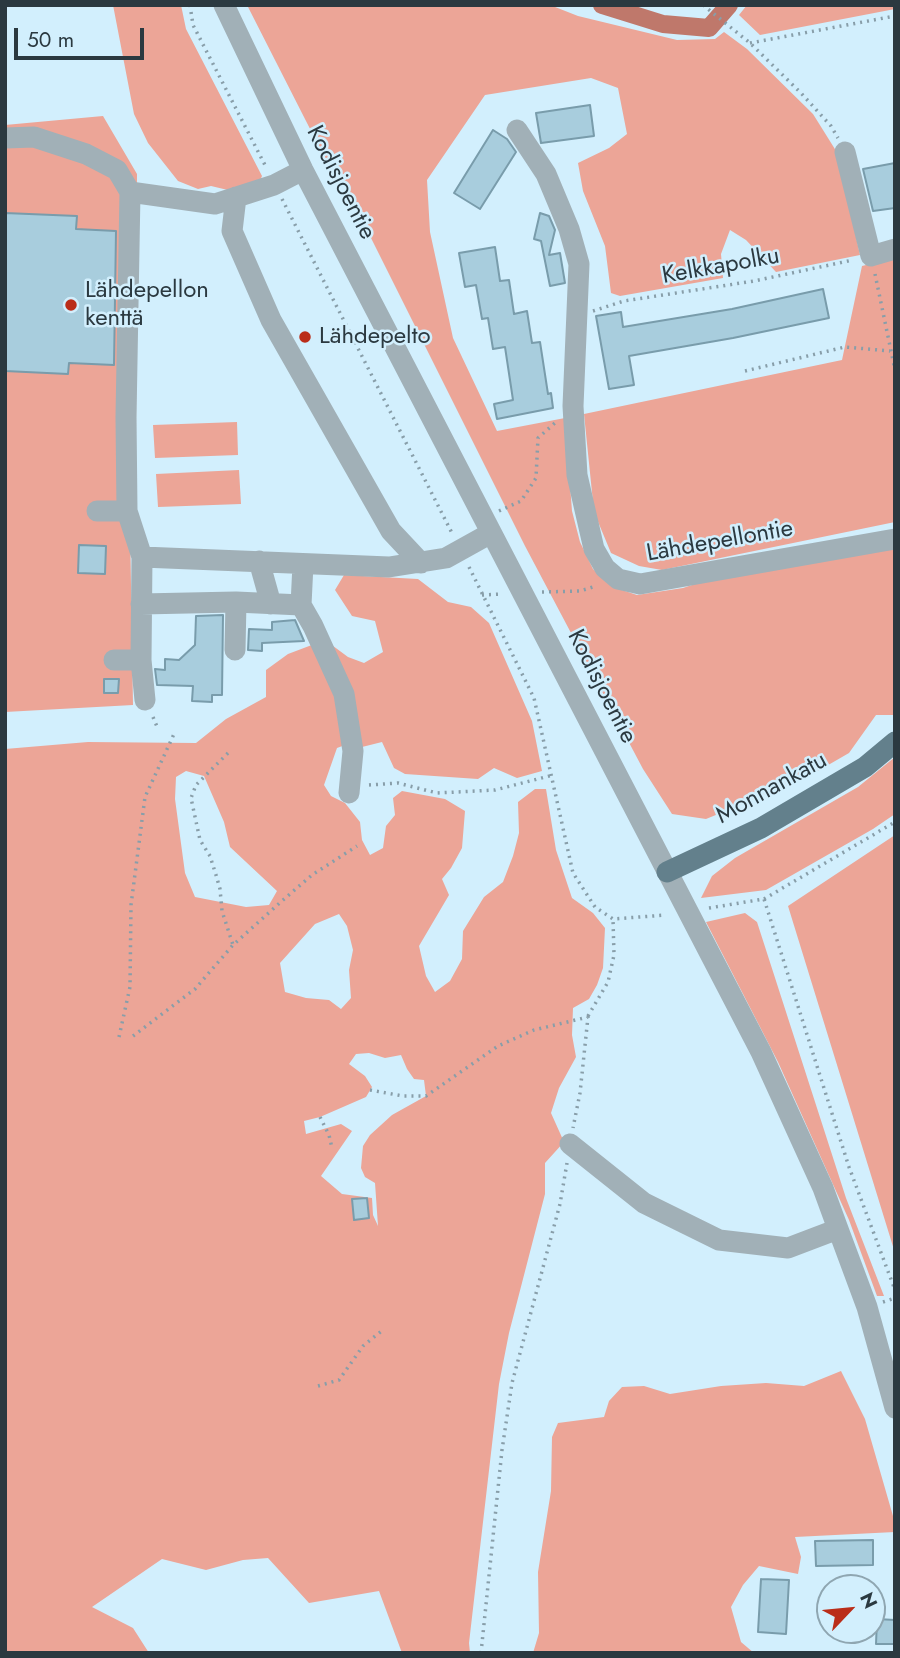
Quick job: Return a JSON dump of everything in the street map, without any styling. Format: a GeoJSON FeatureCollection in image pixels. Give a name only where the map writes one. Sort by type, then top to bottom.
{"type":"FeatureCollection","features":[{"type":"Feature","properties":{"kind":"main road","name":"Monnankatu"},"geometry":{"type":"LineString","coordinates":[[667,872],[761,828],[865,767],[895,742]]}},
{"type":"Feature","properties":{"kind":"street","name":"Kodisjoentie"},"geometry":{"type":"LineString","coordinates":[[224,5],[303,170],[761,1052],[838,1229],[867,1307],[895,1408]]}},
{"type":"Feature","properties":{"kind":"street","name":"Lähdepellontie"},"geometry":{"type":"LineString","coordinates":[[517,130],[546,174],[569,229],[579,264],[573,406],[577,475],[594,549],[605,568],[618,579],[639,584],[895,539]]}},
{"type":"Feature","properties":{"kind":"street"},"geometry":{"type":"LineString","coordinates":[[5,138],[34,137],[86,154],[117,170],[130,192],[127,511],[142,557],[141,660],[145,700]]}},
{"type":"Feature","properties":{"kind":"street"},"geometry":{"type":"LineString","coordinates":[[845,152],[870,256],[895,249]]}},
{"type":"Feature","properties":{"kind":"street"},"geometry":{"type":"LineString","coordinates":[[130,192],[215,204],[274,185],[303,170]]}},
{"type":"Feature","properties":{"kind":"street"},"geometry":{"type":"LineString","coordinates":[[236,197],[232,231],[271,320],[390,531],[421,563]]}},
{"type":"Feature","properties":{"kind":"street"},"geometry":{"type":"LineString","coordinates":[[97,511],[127,511]]}},
{"type":"Feature","properties":{"kind":"street"},"geometry":{"type":"LineString","coordinates":[[142,557],[389,567],[446,558],[488,525]]}},
{"type":"Feature","properties":{"kind":"street"},"geometry":{"type":"LineString","coordinates":[[258,561],[271,604]]}},
{"type":"Feature","properties":{"kind":"street"},"geometry":{"type":"LineString","coordinates":[[303,564],[301,605],[313,625],[344,694],[353,751],[349,793]]}},
{"type":"Feature","properties":{"kind":"street"},"geometry":{"type":"LineString","coordinates":[[141,604],[236,602],[301,605]]}},
{"type":"Feature","properties":{"kind":"street"},"geometry":{"type":"LineString","coordinates":[[234,650],[236,602]]}},
{"type":"Feature","properties":{"kind":"street"},"geometry":{"type":"LineString","coordinates":[[114,660],[141,660]]}},
{"type":"Feature","properties":{"kind":"street"},"geometry":{"type":"LineString","coordinates":[[570,1144],[644,1203],[719,1240],[788,1248],[838,1229]]}},
{"type":"Feature","properties":{"kind":"path"},"geometry":{"type":"LineString","coordinates":[[190,5],[193,25],[534,698],[573,873],[595,907],[613,919],[666,915]]}},
{"type":"Feature","properties":{"kind":"path"},"geometry":{"type":"LineString","coordinates":[[703,5],[750,43],[802,93],[831,126],[845,152]]}},
{"type":"Feature","properties":{"kind":"path"},"geometry":{"type":"LineString","coordinates":[[750,43],[895,16]]}},
{"type":"Feature","properties":{"kind":"path"},"geometry":{"type":"LineString","coordinates":[[870,256],[895,370]]}},
{"type":"Feature","properties":{"kind":"path","name":"Kelkkapolku"},"geometry":{"type":"LineString","coordinates":[[578,316],[624,301],[754,281],[870,256]]}},
{"type":"Feature","properties":{"kind":"path"},"geometry":{"type":"LineString","coordinates":[[745,371],[845,347],[890,352]]}},
{"type":"Feature","properties":{"kind":"path"},"geometry":{"type":"LineString","coordinates":[[488,525],[521,501],[536,478],[538,438],[573,406]]}},
{"type":"Feature","properties":{"kind":"path"},"geometry":{"type":"LineString","coordinates":[[482,595],[580,591],[618,579]]}},
{"type":"Feature","properties":{"kind":"path"},"geometry":{"type":"LineString","coordinates":[[119,1037],[130,987],[131,905],[145,797],[174,734]]}},
{"type":"Feature","properties":{"kind":"path"},"geometry":{"type":"LineString","coordinates":[[228,753],[196,785],[191,799],[200,840],[210,856],[216,875],[222,911],[233,946]]}},
{"type":"Feature","properties":{"kind":"path"},"geometry":{"type":"LineString","coordinates":[[349,793],[374,783],[398,783],[437,793],[495,790],[553,775]]}},
{"type":"Feature","properties":{"kind":"path"},"geometry":{"type":"LineString","coordinates":[[709,908],[764,899],[895,822]]}},
{"type":"Feature","properties":{"kind":"path"},"geometry":{"type":"LineString","coordinates":[[133,1035],[195,989],[233,946],[312,875],[357,846]]}},
{"type":"Feature","properties":{"kind":"path"},"geometry":{"type":"LineString","coordinates":[[764,899],[849,1167],[895,1290]]}},
{"type":"Feature","properties":{"kind":"path"},"geometry":{"type":"LineString","coordinates":[[481,1653],[502,1450],[512,1383],[560,1205],[580,1093],[588,1017],[608,982],[614,955],[613,919]]}},
{"type":"Feature","properties":{"kind":"path"},"geometry":{"type":"LineString","coordinates":[[370,1090],[403,1096],[426,1096],[498,1046],[534,1030],[588,1017]]}},
{"type":"Feature","properties":{"kind":"path"},"geometry":{"type":"LineString","coordinates":[[320,1117],[332,1148]]}},
{"type":"Feature","properties":{"kind":"path"},"geometry":{"type":"LineString","coordinates":[[318,1386],[339,1380],[363,1346],[384,1329]]}},
{"type":"Feature","properties":{"kind":"shaded area"},"geometry":{"type":"Polygon","coordinates":[[[113,5],[181,5],[186,29],[262,176],[259,183],[232,191],[211,186],[198,189],[178,181],[148,143],[134,114],[113,5]]]}},
{"type":"Feature","properties":{"kind":"shaded area"},"geometry":{"type":"Polygon","coordinates":[[[247,5],[550,5],[578,16],[677,40],[715,39],[724,32],[747,49],[813,114],[838,154],[860,255],[776,272],[746,240],[730,230],[721,254],[723,278],[620,296],[611,293],[605,246],[583,191],[578,163],[609,148],[627,134],[618,88],[591,78],[485,95],[427,180],[430,232],[453,338],[497,431],[565,418],[572,511],[580,542],[593,569],[613,587],[637,595],[683,588],[713,578],[895,545],[895,715],[876,715],[849,753],[804,779],[706,819],[672,814],[643,769],[525,546],[343,182],[335,178],[247,5]]]}},
{"type":"Feature","properties":{"kind":"shaded area"},"geometry":{"type":"Polygon","coordinates":[[[747,5],[895,5],[895,9],[760,35],[739,15],[747,5]]]}},
{"type":"Feature","properties":{"kind":"shaded area","name":"Lähdepellon kenttä"},"geometry":{"type":"Polygon","coordinates":[[[103,116],[137,174],[136,436],[130,525],[133,705],[5,712],[5,125],[103,116]]]}},
{"type":"Feature","properties":{"kind":"shaded area"},"geometry":{"type":"Polygon","coordinates":[[[895,258],[895,522],[662,570],[639,566],[611,553],[594,512],[584,414],[842,360],[862,266],[895,258]]]}},
{"type":"Feature","properties":{"kind":"shaded area"},"geometry":{"type":"Polygon","coordinates":[[[237,422],[238,455],[155,458],[153,425],[237,422]]]}},
{"type":"Feature","properties":{"kind":"shaded area"},"geometry":{"type":"Polygon","coordinates":[[[239,470],[241,504],[158,507],[156,474],[239,470]]]}},
{"type":"Feature","properties":{"kind":"shaded area"},"geometry":{"type":"Polygon","coordinates":[[[344,575],[418,579],[448,602],[471,607],[489,623],[532,721],[542,771],[517,778],[494,768],[478,779],[405,774],[394,768],[382,742],[358,748],[345,745],[337,748],[324,785],[331,796],[345,803],[360,822],[362,840],[370,855],[383,848],[386,826],[395,815],[393,798],[402,791],[445,799],[465,811],[462,848],[442,879],[449,895],[419,946],[426,976],[435,992],[450,981],[462,959],[463,931],[484,897],[503,882],[519,833],[518,802],[535,789],[546,789],[556,850],[572,898],[593,913],[605,928],[603,968],[597,985],[589,999],[573,1008],[572,1035],[576,1057],[559,1088],[551,1113],[564,1142],[545,1163],[545,1194],[509,1333],[499,1384],[470,1653],[402,1653],[379,1591],[309,1603],[268,1558],[243,1560],[206,1570],[162,1559],[92,1607],[133,1628],[149,1653],[5,1653],[5,749],[88,742],[196,743],[226,719],[266,697],[266,670],[288,654],[325,640],[348,657],[364,663],[383,652],[375,621],[352,616],[335,590],[344,575]],[[186,771],[176,777],[175,799],[185,873],[195,897],[246,907],[269,905],[277,891],[230,847],[224,822],[204,776],[186,771]],[[339,914],[315,924],[280,963],[285,992],[306,998],[329,1000],[341,1009],[351,998],[349,970],[353,950],[347,926],[339,914]],[[369,1053],[356,1054],[349,1064],[365,1076],[372,1087],[366,1097],[304,1121],[306,1134],[341,1124],[352,1131],[321,1176],[342,1194],[372,1198],[373,1215],[378,1226],[375,1183],[365,1177],[361,1168],[363,1146],[370,1135],[392,1115],[426,1096],[424,1080],[414,1079],[401,1055],[385,1058],[369,1053]]]}},
{"type":"Feature","properties":{"kind":"shaded area"},"geometry":{"type":"Polygon","coordinates":[[[895,757],[895,814],[766,890],[701,898],[712,876],[735,858],[858,787],[895,757]]]}},
{"type":"Feature","properties":{"kind":"shaded area"},"geometry":{"type":"Polygon","coordinates":[[[895,835],[895,1253],[788,906],[895,835]]]}},
{"type":"Feature","properties":{"kind":"shaded area"},"geometry":{"type":"Polygon","coordinates":[[[745,913],[757,922],[846,1198],[884,1296],[877,1296],[849,1220],[778,1062],[706,922],[745,913]]]}},
{"type":"Feature","properties":{"kind":"shaded area"},"geometry":{"type":"Polygon","coordinates":[[[841,1371],[865,1419],[895,1523],[895,1532],[795,1537],[801,1557],[798,1574],[759,1566],[743,1585],[731,1607],[741,1642],[754,1653],[533,1653],[539,1633],[538,1572],[551,1491],[552,1437],[558,1423],[604,1417],[609,1401],[622,1387],[644,1386],[670,1394],[721,1386],[766,1383],[804,1386],[841,1371]]]}},
{"type":"Feature","properties":{"kind":"building"},"geometry":{"type":"Polygon","coordinates":[[[590,105],[594,136],[541,143],[536,113],[590,105]]]}},
{"type":"Feature","properties":{"kind":"building"},"geometry":{"type":"Polygon","coordinates":[[[493,130],[507,139],[516,152],[480,209],[454,193],[493,130]]]}},
{"type":"Feature","properties":{"kind":"building"},"geometry":{"type":"Polygon","coordinates":[[[895,163],[895,208],[873,211],[863,169],[895,163]]]}},
{"type":"Feature","properties":{"kind":"building"},"geometry":{"type":"Polygon","coordinates":[[[5,213],[77,216],[76,229],[116,231],[114,365],[69,363],[68,374],[5,371],[5,213]]]}},
{"type":"Feature","properties":{"kind":"building"},"geometry":{"type":"Polygon","coordinates":[[[540,213],[549,216],[555,230],[549,255],[560,253],[565,283],[550,286],[541,241],[534,239],[540,213]]]}},
{"type":"Feature","properties":{"kind":"building"},"geometry":{"type":"Polygon","coordinates":[[[495,247],[500,281],[509,280],[514,314],[527,311],[532,343],[540,342],[548,394],[551,393],[553,408],[497,419],[494,404],[513,400],[505,347],[493,349],[488,318],[482,319],[476,285],[465,287],[459,253],[495,247]]]}},
{"type":"Feature","properties":{"kind":"building"},"geometry":{"type":"Polygon","coordinates":[[[823,289],[829,318],[629,356],[634,385],[609,389],[596,316],[621,312],[623,327],[732,309],[823,289]]]}},
{"type":"Feature","properties":{"kind":"building"},"geometry":{"type":"Polygon","coordinates":[[[79,545],[106,546],[105,574],[78,573],[79,545]]]}},
{"type":"Feature","properties":{"kind":"building"},"geometry":{"type":"Polygon","coordinates":[[[223,615],[222,695],[212,695],[212,702],[192,701],[193,686],[157,685],[155,669],[165,670],[165,659],[179,660],[195,645],[196,616],[223,615]]]}},
{"type":"Feature","properties":{"kind":"building"},"geometry":{"type":"Polygon","coordinates":[[[295,620],[304,641],[262,643],[262,651],[248,650],[249,629],[272,630],[272,622],[295,620]]]}},
{"type":"Feature","properties":{"kind":"building"},"geometry":{"type":"Polygon","coordinates":[[[104,679],[119,679],[118,693],[104,693],[104,679]]]}},
{"type":"Feature","properties":{"kind":"building"},"geometry":{"type":"Polygon","coordinates":[[[367,1198],[369,1218],[354,1220],[352,1199],[367,1198]]]}},
{"type":"Feature","properties":{"kind":"building"},"geometry":{"type":"Polygon","coordinates":[[[873,1540],[873,1565],[816,1566],[815,1541],[873,1540]]]}},
{"type":"Feature","properties":{"kind":"building"},"geometry":{"type":"Polygon","coordinates":[[[761,1579],[789,1580],[786,1634],[758,1632],[761,1579]]]}},
{"type":"Feature","properties":{"kind":"building"},"geometry":{"type":"Polygon","coordinates":[[[886,1620],[895,1620],[895,1644],[886,1644],[886,1620]]]}},
{"type":"Feature","properties":{"kind":"waterway"},"geometry":{"type":"LineString","coordinates":[[602,5],[663,24],[709,28],[729,5]]}},
{"type":"Feature","properties":{"kind":"place","name":"Lähdepellon kenttä"},"geometry":{"type":"Point","coordinates":[71,305]}},
{"type":"Feature","properties":{"kind":"place","name":"Lähdepelto"},"geometry":{"type":"Point","coordinates":[305,337]}}]}
